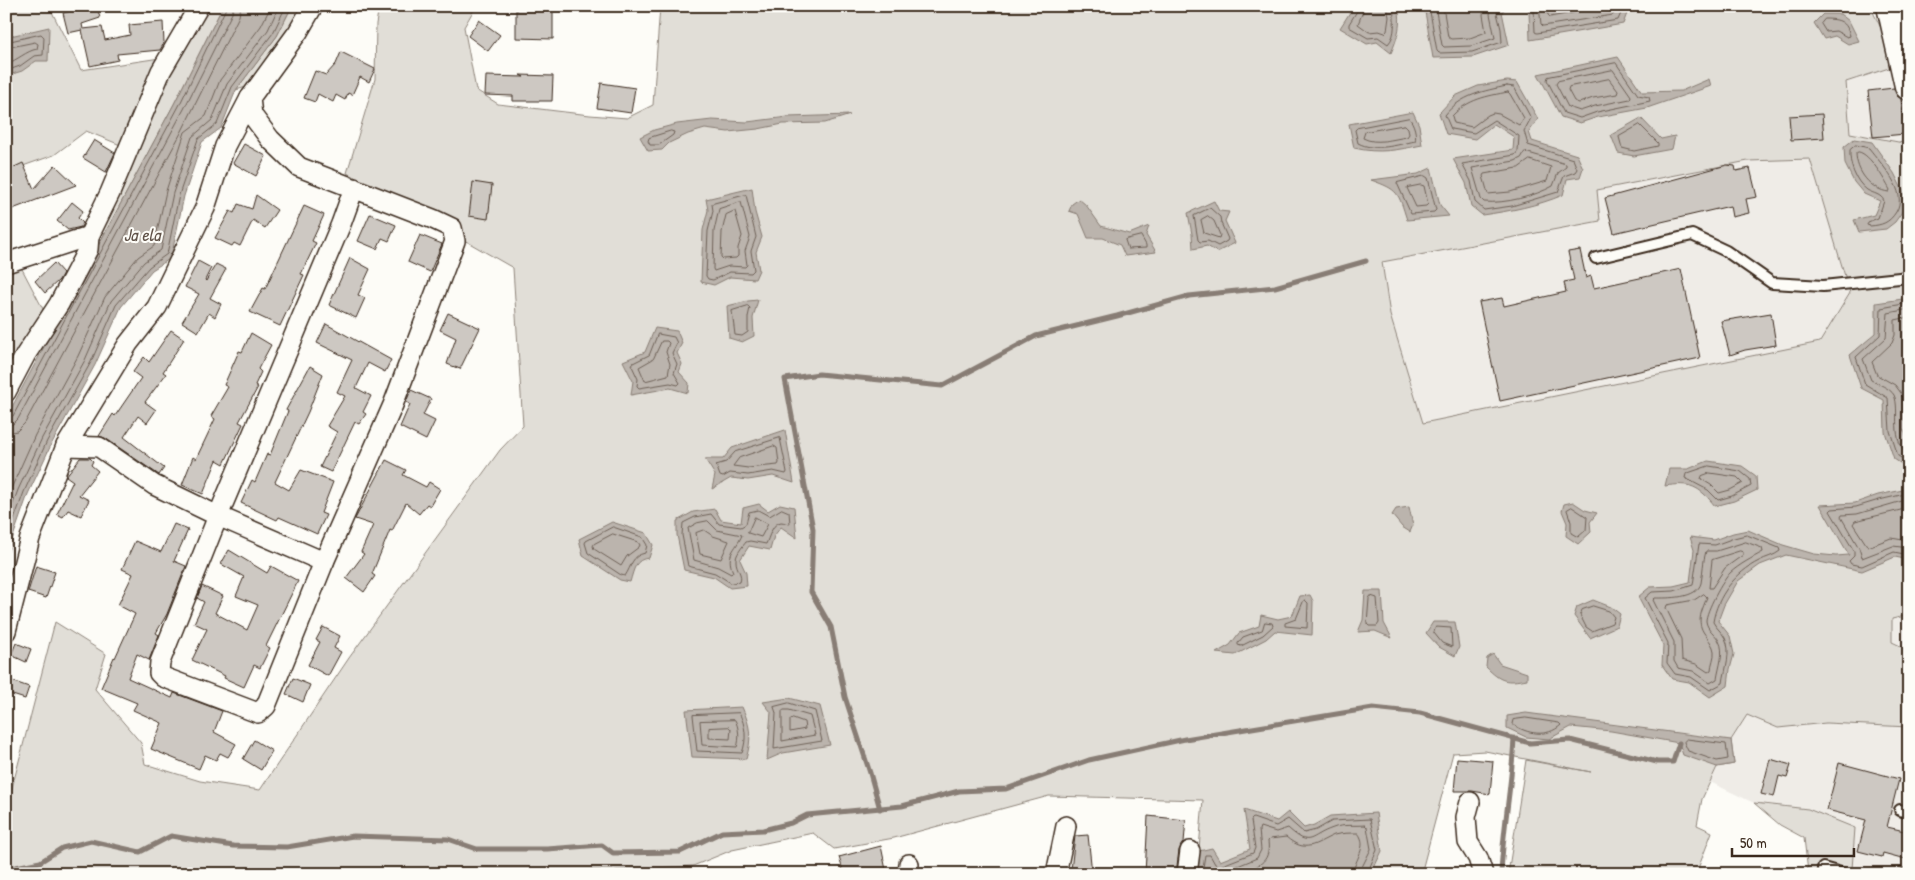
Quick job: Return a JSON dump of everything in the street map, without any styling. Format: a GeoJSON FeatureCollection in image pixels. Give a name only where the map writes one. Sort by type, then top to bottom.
{"type":"FeatureCollection","features":[{"type":"Feature","properties":{"kind":"main road"},"geometry":{"type":"LineString","coordinates":[[1891,6],[1909,86]]}},
{"type":"Feature","properties":{"kind":"street"},"geometry":{"type":"LineString","coordinates":[[6,392],[26,354],[59,304],[88,249],[89,236],[110,193],[161,71],[199,6]]}},
{"type":"Feature","properties":{"kind":"street"},"geometry":{"type":"LineString","coordinates":[[6,631],[30,538],[66,446],[128,344],[158,308],[205,208],[225,146],[250,98],[298,32],[314,6]]}},
{"type":"Feature","properties":{"kind":"street"},"geometry":{"type":"LineString","coordinates":[[250,98],[252,115],[270,139],[300,167],[354,188],[433,219],[452,228],[455,241],[393,405],[324,562],[266,706],[258,712],[163,677],[159,673],[160,662],[218,516],[341,224],[354,188]]}},
{"type":"Feature","properties":{"kind":"street"},"geometry":{"type":"LineString","coordinates":[[6,264],[89,236]]}},
{"type":"Feature","properties":{"kind":"street"},"geometry":{"type":"LineString","coordinates":[[66,446],[99,447],[154,485],[218,516],[324,562]]}},
{"type":"Feature","properties":{"kind":"street"},"geometry":{"type":"LineString","coordinates":[[1470,802],[1466,817],[1468,842],[1478,858],[1483,874]]}},
{"type":"Feature","properties":{"kind":"street"},"geometry":{"type":"LineString","coordinates":[[1056,874],[1066,826]]}},
{"type":"Feature","properties":{"kind":"street"},"geometry":{"type":"LineString","coordinates":[[1187,874],[1190,851]]}},
{"type":"Feature","properties":{"kind":"lane"},"geometry":{"type":"LineString","coordinates":[[1596,258],[1692,235],[1726,251],[1772,283],[1823,286],[1909,277]]}},
{"type":"Feature","properties":{"kind":"lane"},"geometry":{"type":"LineString","coordinates":[[1823,868],[1844,874]]}},
{"type":"Feature","properties":{"kind":"shaded area"},"geometry":{"type":"Polygon","coordinates":[[[6,6],[63,6],[52,12],[81,70],[160,58],[123,146],[86,131],[54,155],[6,172],[6,6]]]}},
{"type":"Feature","properties":{"kind":"shaded area"},"geometry":{"type":"Polygon","coordinates":[[[203,6],[223,6],[174,104],[99,244],[98,232],[171,65],[203,6]]]}},
{"type":"Feature","properties":{"kind":"shaded area"},"geometry":{"type":"Polygon","coordinates":[[[292,6],[305,6],[253,85],[236,90],[277,36],[292,6]]]}},
{"type":"Feature","properties":{"kind":"shaded area"},"geometry":{"type":"Polygon","coordinates":[[[379,6],[476,6],[464,27],[476,90],[498,104],[627,118],[653,105],[660,6],[1870,6],[1886,38],[1895,66],[1846,82],[1850,133],[1909,144],[1909,615],[1892,619],[1892,642],[1909,650],[1909,727],[1826,723],[1778,728],[1747,715],[1731,740],[1734,764],[1717,767],[1702,799],[1697,825],[1712,832],[1696,874],[1508,874],[1526,760],[1591,772],[1485,751],[1453,753],[1421,874],[1197,874],[1203,800],[1049,796],[894,838],[834,849],[813,833],[732,850],[693,866],[615,870],[460,868],[458,874],[6,874],[6,811],[55,622],[106,654],[95,689],[141,743],[145,764],[200,781],[260,790],[349,658],[500,450],[523,426],[513,268],[347,173],[375,79],[376,24],[379,6]],[[1810,159],[1748,161],[1597,190],[1600,221],[1382,262],[1390,315],[1423,423],[1820,342],[1850,293],[1810,159]]]}},
{"type":"Feature","properties":{"kind":"shaded area"},"geometry":{"type":"Polygon","coordinates":[[[1895,66],[1909,124],[1909,144],[1850,133],[1846,82],[1895,66]]]}},
{"type":"Feature","properties":{"kind":"shaded area"},"geometry":{"type":"Polygon","coordinates":[[[1810,159],[1850,293],[1820,342],[1423,423],[1390,315],[1382,262],[1600,221],[1597,190],[1748,161],[1810,159]]]}},
{"type":"Feature","properties":{"kind":"shaded area"},"geometry":{"type":"Polygon","coordinates":[[[21,267],[43,309],[17,358],[6,356],[6,271],[21,267]]]}},
{"type":"Feature","properties":{"kind":"shaded area"},"geometry":{"type":"Polygon","coordinates":[[[1909,615],[1909,650],[1892,642],[1892,619],[1909,615]]]}},
{"type":"Feature","properties":{"kind":"shaded area"},"geometry":{"type":"Polygon","coordinates":[[[1747,715],[1778,728],[1826,723],[1909,727],[1909,874],[1883,874],[1852,869],[1808,809],[1754,803],[1710,782],[1717,767],[1734,764],[1731,740],[1747,715]]]}},
{"type":"Feature","properties":{"kind":"shaded area"},"geometry":{"type":"Polygon","coordinates":[[[1754,803],[1808,809],[1855,828],[1852,869],[1883,874],[1804,874],[1808,872],[1804,838],[1780,825],[1754,803]]]}},
{"type":"Feature","properties":{"kind":"water","name":"Ja ela"},"geometry":{"type":"Polygon","coordinates":[[[223,6],[292,6],[277,36],[236,90],[221,128],[202,142],[184,196],[171,258],[152,270],[121,307],[95,365],[52,443],[28,494],[6,557],[6,418],[174,104],[223,6]]]}},
{"type":"Feature","properties":{"kind":"water"},"geometry":{"type":"Polygon","coordinates":[[[1354,6],[1398,6],[1399,30],[1391,53],[1377,42],[1367,44],[1340,28],[1354,6]]]}},
{"type":"Feature","properties":{"kind":"water"},"geometry":{"type":"Polygon","coordinates":[[[1424,6],[1507,6],[1502,12],[1509,45],[1473,57],[1433,58],[1424,6]]]}},
{"type":"Feature","properties":{"kind":"water"},"geometry":{"type":"Polygon","coordinates":[[[1525,6],[1636,6],[1629,8],[1623,24],[1530,40],[1529,11],[1525,6]]]}},
{"type":"Feature","properties":{"kind":"water"},"geometry":{"type":"Polygon","coordinates":[[[1823,14],[1840,14],[1849,21],[1859,41],[1848,44],[1835,36],[1824,39],[1814,23],[1823,14]]]}},
{"type":"Feature","properties":{"kind":"water"},"geometry":{"type":"Polygon","coordinates":[[[49,27],[48,61],[36,61],[22,71],[6,76],[6,37],[49,27]]]}},
{"type":"Feature","properties":{"kind":"water"},"geometry":{"type":"Polygon","coordinates":[[[1618,57],[1642,92],[1681,91],[1709,79],[1711,86],[1647,108],[1598,117],[1580,123],[1561,117],[1538,74],[1618,57]]]}},
{"type":"Feature","properties":{"kind":"water"},"geometry":{"type":"Polygon","coordinates":[[[1507,81],[1517,82],[1538,119],[1529,132],[1532,141],[1577,155],[1583,168],[1580,177],[1567,179],[1563,195],[1523,208],[1482,215],[1471,206],[1466,183],[1453,159],[1513,150],[1514,137],[1494,124],[1475,139],[1446,134],[1439,113],[1455,96],[1478,86],[1507,81]]]}},
{"type":"Feature","properties":{"kind":"water"},"geometry":{"type":"Polygon","coordinates":[[[1413,112],[1419,125],[1422,145],[1380,151],[1354,148],[1349,124],[1413,112]]]}},
{"type":"Feature","properties":{"kind":"water"},"geometry":{"type":"Polygon","coordinates":[[[850,115],[825,123],[783,124],[728,132],[705,129],[688,134],[669,143],[662,150],[648,151],[640,137],[654,130],[677,124],[712,120],[747,122],[788,117],[850,115]]]}},
{"type":"Feature","properties":{"kind":"water"},"geometry":{"type":"Polygon","coordinates":[[[1641,118],[1661,139],[1675,136],[1672,149],[1634,156],[1618,153],[1611,135],[1641,118]]]}},
{"type":"Feature","properties":{"kind":"water"},"geometry":{"type":"Polygon","coordinates":[[[1854,139],[1872,142],[1894,173],[1903,191],[1904,209],[1895,222],[1886,229],[1859,232],[1854,220],[1874,215],[1880,201],[1864,194],[1854,182],[1845,164],[1844,147],[1854,139]]]}},
{"type":"Feature","properties":{"kind":"water"},"geometry":{"type":"Polygon","coordinates":[[[1431,168],[1440,205],[1449,216],[1407,220],[1402,203],[1396,193],[1371,180],[1418,174],[1431,168]]]}},
{"type":"Feature","properties":{"kind":"water"},"geometry":{"type":"Polygon","coordinates":[[[752,188],[755,212],[762,237],[756,252],[759,270],[755,279],[730,277],[714,285],[701,282],[703,230],[708,210],[706,199],[752,188]]]}},
{"type":"Feature","properties":{"kind":"water"},"geometry":{"type":"Polygon","coordinates":[[[1079,199],[1086,205],[1101,226],[1129,234],[1149,226],[1146,235],[1156,252],[1125,256],[1120,245],[1103,238],[1088,238],[1078,214],[1069,211],[1072,204],[1079,199]]]}},
{"type":"Feature","properties":{"kind":"water"},"geometry":{"type":"Polygon","coordinates":[[[1214,201],[1219,211],[1229,212],[1225,221],[1235,243],[1217,252],[1207,246],[1193,249],[1188,213],[1214,201]]]}},
{"type":"Feature","properties":{"kind":"water"},"geometry":{"type":"Polygon","coordinates":[[[1909,298],[1909,469],[1894,459],[1885,432],[1884,400],[1861,388],[1850,355],[1876,333],[1876,303],[1909,298]]]}},
{"type":"Feature","properties":{"kind":"water"},"geometry":{"type":"Polygon","coordinates":[[[758,300],[753,318],[754,336],[742,342],[729,338],[727,306],[758,300]]]}},
{"type":"Feature","properties":{"kind":"water"},"geometry":{"type":"Polygon","coordinates":[[[655,328],[677,331],[682,343],[677,353],[682,364],[679,372],[689,383],[688,393],[670,388],[631,395],[633,381],[623,361],[645,352],[655,328]]]}},
{"type":"Feature","properties":{"kind":"water"},"geometry":{"type":"Polygon","coordinates":[[[785,430],[794,483],[773,476],[748,480],[731,478],[712,489],[715,475],[705,459],[723,459],[732,448],[785,430]]]}},
{"type":"Feature","properties":{"kind":"water"},"geometry":{"type":"Polygon","coordinates":[[[1708,461],[1742,466],[1756,476],[1757,490],[1734,501],[1715,506],[1699,490],[1688,485],[1665,486],[1669,469],[1688,469],[1708,461]]]}},
{"type":"Feature","properties":{"kind":"water"},"geometry":{"type":"Polygon","coordinates":[[[1909,479],[1909,560],[1895,557],[1862,571],[1786,555],[1760,565],[1738,581],[1724,605],[1718,621],[1730,636],[1734,654],[1728,686],[1710,697],[1689,682],[1672,679],[1662,665],[1663,645],[1638,597],[1650,587],[1673,586],[1690,582],[1694,550],[1690,537],[1714,540],[1748,530],[1783,545],[1814,554],[1849,555],[1820,505],[1855,503],[1878,495],[1903,490],[1909,479]]]}},
{"type":"Feature","properties":{"kind":"water"},"geometry":{"type":"Polygon","coordinates":[[[1573,502],[1585,510],[1597,513],[1590,522],[1591,532],[1578,544],[1566,536],[1567,523],[1562,511],[1564,504],[1573,502]]]}},
{"type":"Feature","properties":{"kind":"water"},"geometry":{"type":"Polygon","coordinates":[[[759,504],[768,511],[780,504],[794,507],[797,538],[781,527],[774,536],[770,550],[749,546],[740,560],[746,573],[747,586],[730,588],[714,577],[684,570],[677,535],[677,521],[693,512],[715,509],[721,520],[741,523],[743,508],[759,504]]]}},
{"type":"Feature","properties":{"kind":"water"},"geometry":{"type":"Polygon","coordinates":[[[1409,507],[1413,525],[1410,532],[1402,527],[1392,515],[1396,509],[1409,507]]]}},
{"type":"Feature","properties":{"kind":"water"},"geometry":{"type":"Polygon","coordinates":[[[612,522],[646,533],[653,545],[649,558],[638,563],[630,582],[620,580],[583,556],[579,539],[612,522]]]}},
{"type":"Feature","properties":{"kind":"water"},"geometry":{"type":"Polygon","coordinates":[[[1365,591],[1382,591],[1384,623],[1392,638],[1375,631],[1358,632],[1363,620],[1365,591]]]}},
{"type":"Feature","properties":{"kind":"water"},"geometry":{"type":"Polygon","coordinates":[[[1310,595],[1313,601],[1312,635],[1275,631],[1266,639],[1235,655],[1216,653],[1230,645],[1239,633],[1259,626],[1261,615],[1278,619],[1292,616],[1300,596],[1310,595]]]}},
{"type":"Feature","properties":{"kind":"water"},"geometry":{"type":"Polygon","coordinates":[[[1593,600],[1611,607],[1620,614],[1617,626],[1590,638],[1574,616],[1577,607],[1593,600]]]}},
{"type":"Feature","properties":{"kind":"water"},"geometry":{"type":"Polygon","coordinates":[[[1433,622],[1455,622],[1459,647],[1455,656],[1439,647],[1426,633],[1433,622]]]}},
{"type":"Feature","properties":{"kind":"water"},"geometry":{"type":"Polygon","coordinates":[[[1493,654],[1500,664],[1527,673],[1527,679],[1509,681],[1496,676],[1486,667],[1487,658],[1493,654]]]}},
{"type":"Feature","properties":{"kind":"water"},"geometry":{"type":"Polygon","coordinates":[[[789,698],[820,706],[830,745],[783,753],[767,760],[771,712],[763,702],[789,698]]]}},
{"type":"Feature","properties":{"kind":"water"},"geometry":{"type":"Polygon","coordinates":[[[742,707],[750,733],[746,759],[692,757],[686,710],[742,707]]]}},
{"type":"Feature","properties":{"kind":"water"},"geometry":{"type":"Polygon","coordinates":[[[1526,713],[1731,740],[1734,764],[1717,767],[1683,755],[1679,743],[1611,731],[1571,727],[1549,739],[1526,737],[1507,728],[1507,716],[1526,713]]]}},
{"type":"Feature","properties":{"kind":"water"},"geometry":{"type":"Polygon","coordinates":[[[1244,810],[1277,821],[1288,812],[1304,828],[1330,816],[1376,813],[1382,851],[1371,874],[1197,874],[1199,851],[1212,848],[1220,861],[1250,849],[1244,810]]]}},
{"type":"Feature","properties":{"kind":"building"},"geometry":{"type":"Polygon","coordinates":[[[97,6],[100,18],[82,24],[83,29],[102,27],[105,40],[130,35],[129,25],[163,22],[164,43],[160,50],[117,54],[118,60],[90,66],[82,30],[68,33],[63,13],[97,6]]]}},
{"type":"Feature","properties":{"kind":"building"},"geometry":{"type":"Polygon","coordinates":[[[516,6],[553,6],[553,39],[516,38],[516,6]]]}},
{"type":"Feature","properties":{"kind":"building"},"geometry":{"type":"Polygon","coordinates":[[[479,20],[500,35],[488,51],[468,36],[479,20]]]}},
{"type":"Feature","properties":{"kind":"building"},"geometry":{"type":"Polygon","coordinates":[[[341,52],[375,69],[369,82],[360,77],[352,95],[348,93],[345,100],[336,95],[333,102],[318,94],[315,102],[304,98],[315,71],[326,75],[336,64],[341,52]]]}},
{"type":"Feature","properties":{"kind":"building"},"geometry":{"type":"Polygon","coordinates":[[[520,75],[553,76],[552,101],[513,101],[513,96],[485,95],[486,76],[524,77],[520,75]]]}},
{"type":"Feature","properties":{"kind":"building"},"geometry":{"type":"Polygon","coordinates":[[[601,83],[635,88],[631,113],[597,108],[601,83]]]}},
{"type":"Feature","properties":{"kind":"building"},"geometry":{"type":"Polygon","coordinates":[[[1894,88],[1897,96],[1901,99],[1905,134],[1873,137],[1868,91],[1894,88]]]}},
{"type":"Feature","properties":{"kind":"building"},"geometry":{"type":"Polygon","coordinates":[[[1822,114],[1824,138],[1791,140],[1789,116],[1822,114]]]}},
{"type":"Feature","properties":{"kind":"building"},"geometry":{"type":"Polygon","coordinates":[[[94,140],[115,153],[106,172],[83,158],[94,140]]]}},
{"type":"Feature","properties":{"kind":"building"},"geometry":{"type":"Polygon","coordinates":[[[244,144],[266,156],[256,176],[233,163],[244,144]]]}},
{"type":"Feature","properties":{"kind":"building"},"geometry":{"type":"Polygon","coordinates":[[[23,163],[34,189],[55,165],[76,185],[10,210],[6,201],[6,180],[12,177],[8,170],[23,163]]]}},
{"type":"Feature","properties":{"kind":"building"},"geometry":{"type":"Polygon","coordinates":[[[1727,165],[1735,166],[1736,171],[1750,168],[1757,197],[1746,199],[1749,213],[1732,217],[1730,206],[1614,233],[1605,198],[1727,165]]]}},
{"type":"Feature","properties":{"kind":"building"},"geometry":{"type":"Polygon","coordinates":[[[473,182],[492,185],[488,219],[469,216],[473,182]]]}},
{"type":"Feature","properties":{"kind":"building"},"geometry":{"type":"Polygon","coordinates":[[[256,195],[277,210],[265,228],[253,220],[240,246],[234,243],[232,246],[215,238],[230,211],[234,213],[238,204],[252,209],[256,195]]]}},
{"type":"Feature","properties":{"kind":"building"},"geometry":{"type":"Polygon","coordinates":[[[72,202],[83,211],[78,218],[83,223],[81,227],[68,230],[57,221],[72,202]]]}},
{"type":"Feature","properties":{"kind":"building"},"geometry":{"type":"Polygon","coordinates":[[[304,206],[324,215],[312,241],[316,243],[301,274],[304,275],[280,326],[250,312],[263,288],[265,289],[304,206]]]}},
{"type":"Feature","properties":{"kind":"building"},"geometry":{"type":"Polygon","coordinates":[[[370,214],[396,225],[389,241],[382,238],[377,249],[358,241],[370,214]]]}},
{"type":"Feature","properties":{"kind":"building"},"geometry":{"type":"Polygon","coordinates":[[[420,235],[442,244],[430,272],[408,262],[420,235]]]}},
{"type":"Feature","properties":{"kind":"building"},"geometry":{"type":"Polygon","coordinates":[[[1580,250],[1586,278],[1591,276],[1594,288],[1681,269],[1700,358],[1500,401],[1479,302],[1502,298],[1504,306],[1566,292],[1564,282],[1574,280],[1568,252],[1580,250]]]}},
{"type":"Feature","properties":{"kind":"building"},"geometry":{"type":"Polygon","coordinates":[[[350,258],[370,269],[358,295],[365,298],[356,318],[329,305],[350,258]]]}},
{"type":"Feature","properties":{"kind":"building"},"geometry":{"type":"Polygon","coordinates":[[[198,261],[211,268],[206,281],[216,264],[226,269],[210,298],[221,304],[215,317],[209,313],[198,332],[182,322],[199,294],[185,287],[198,261]]]}},
{"type":"Feature","properties":{"kind":"building"},"geometry":{"type":"Polygon","coordinates":[[[54,263],[63,273],[59,280],[45,293],[35,281],[54,263]]]}},
{"type":"Feature","properties":{"kind":"building"},"geometry":{"type":"Polygon","coordinates":[[[448,313],[480,328],[460,369],[447,364],[456,338],[440,330],[448,313]]]}},
{"type":"Feature","properties":{"kind":"building"},"geometry":{"type":"Polygon","coordinates":[[[1771,313],[1776,345],[1745,350],[1730,355],[1721,321],[1771,313]]]}},
{"type":"Feature","properties":{"kind":"building"},"geometry":{"type":"Polygon","coordinates":[[[326,324],[391,360],[385,372],[368,363],[356,388],[371,396],[363,412],[366,414],[359,424],[355,422],[331,472],[320,467],[337,432],[327,426],[345,396],[337,392],[352,360],[317,343],[326,324]]]}},
{"type":"Feature","properties":{"kind":"building"},"geometry":{"type":"Polygon","coordinates":[[[171,330],[184,339],[163,372],[166,374],[145,402],[156,410],[147,423],[138,416],[124,437],[164,468],[159,475],[105,438],[99,436],[113,414],[115,416],[141,378],[133,372],[144,357],[149,362],[171,330]]]}},
{"type":"Feature","properties":{"kind":"building"},"geometry":{"type":"Polygon","coordinates":[[[251,333],[271,345],[258,369],[261,372],[255,385],[258,387],[239,422],[243,424],[224,464],[217,460],[203,494],[182,485],[193,457],[196,459],[215,419],[211,416],[228,387],[224,385],[239,351],[242,352],[251,333]]]}},
{"type":"Feature","properties":{"kind":"building"},"geometry":{"type":"Polygon","coordinates":[[[310,366],[323,374],[308,412],[275,482],[289,490],[301,470],[333,482],[321,513],[326,515],[317,534],[279,517],[277,520],[241,503],[252,480],[255,482],[267,454],[270,455],[288,411],[286,410],[310,366]]]}},
{"type":"Feature","properties":{"kind":"building"},"geometry":{"type":"Polygon","coordinates":[[[411,390],[431,399],[423,415],[435,421],[426,440],[400,427],[410,404],[406,402],[411,390]]]}},
{"type":"Feature","properties":{"kind":"building"},"geometry":{"type":"Polygon","coordinates":[[[80,458],[90,458],[93,461],[91,465],[98,471],[79,495],[89,500],[81,516],[68,510],[63,517],[57,514],[73,481],[66,476],[80,458]]]}},
{"type":"Feature","properties":{"kind":"building"},"geometry":{"type":"Polygon","coordinates":[[[386,460],[406,470],[403,475],[426,487],[429,482],[440,489],[430,506],[427,504],[419,514],[406,503],[392,531],[390,530],[372,574],[375,576],[364,592],[346,578],[364,554],[361,552],[373,525],[355,519],[386,460]]]}},
{"type":"Feature","properties":{"kind":"building"},"geometry":{"type":"Polygon","coordinates":[[[174,524],[188,530],[174,561],[186,566],[167,614],[156,633],[159,635],[149,660],[137,654],[128,678],[172,698],[174,693],[222,711],[214,732],[236,744],[228,757],[220,753],[216,760],[205,755],[199,769],[151,749],[162,723],[133,710],[137,703],[101,688],[135,614],[118,605],[133,574],[122,569],[135,541],[161,552],[174,524]]]}},
{"type":"Feature","properties":{"kind":"building"},"geometry":{"type":"Polygon","coordinates":[[[229,550],[267,573],[271,566],[298,581],[266,646],[270,648],[260,668],[254,665],[244,687],[192,660],[207,629],[194,623],[204,602],[197,598],[202,586],[223,596],[215,613],[247,630],[258,605],[236,596],[244,577],[221,564],[229,550]]]}},
{"type":"Feature","properties":{"kind":"building"},"geometry":{"type":"Polygon","coordinates":[[[36,566],[55,572],[46,598],[28,592],[36,566]]]}},
{"type":"Feature","properties":{"kind":"building"},"geometry":{"type":"Polygon","coordinates":[[[323,627],[340,636],[334,648],[341,652],[328,676],[308,665],[320,642],[316,640],[323,627]]]}},
{"type":"Feature","properties":{"kind":"building"},"geometry":{"type":"Polygon","coordinates":[[[16,643],[31,649],[26,662],[11,655],[16,643]]]}},
{"type":"Feature","properties":{"kind":"building"},"geometry":{"type":"Polygon","coordinates":[[[293,678],[310,685],[303,702],[286,694],[293,678]]]}},
{"type":"Feature","properties":{"kind":"building"},"geometry":{"type":"Polygon","coordinates":[[[6,679],[29,687],[25,699],[6,693],[6,679]]]}},
{"type":"Feature","properties":{"kind":"building"},"geometry":{"type":"Polygon","coordinates":[[[254,740],[272,751],[261,770],[243,759],[254,740]]]}},
{"type":"Feature","properties":{"kind":"building"},"geometry":{"type":"Polygon","coordinates":[[[1457,758],[1493,761],[1490,794],[1454,791],[1457,758]]]}},
{"type":"Feature","properties":{"kind":"building"},"geometry":{"type":"Polygon","coordinates":[[[1770,759],[1791,765],[1787,778],[1779,776],[1774,797],[1761,794],[1770,759]]]}},
{"type":"Feature","properties":{"kind":"building"},"geometry":{"type":"Polygon","coordinates":[[[1839,763],[1899,779],[1887,827],[1909,832],[1909,860],[1883,853],[1882,857],[1858,851],[1866,820],[1827,810],[1839,763]]]}},
{"type":"Feature","properties":{"kind":"building"},"geometry":{"type":"Polygon","coordinates":[[[1148,816],[1186,820],[1184,842],[1179,850],[1176,874],[1145,874],[1148,816]]]}},
{"type":"Feature","properties":{"kind":"building"},"geometry":{"type":"Polygon","coordinates":[[[1088,835],[1092,873],[1071,870],[1075,836],[1088,835]]]}},
{"type":"Feature","properties":{"kind":"building"},"geometry":{"type":"Polygon","coordinates":[[[881,846],[886,870],[867,874],[844,874],[839,857],[881,846]]]}},
{"type":"Feature","properties":{"kind":"waterway"},"geometry":{"type":"LineString","coordinates":[[880,809],[845,697],[831,627],[811,592],[813,529],[785,379],[819,374],[942,386],[1036,336],[1189,296],[1275,287],[1366,261]]}},
{"type":"Feature","properties":{"kind":"waterway"},"geometry":{"type":"LineString","coordinates":[[6,858],[11,868],[40,862],[62,848],[91,841],[140,852],[171,836],[233,846],[287,847],[353,836],[448,839],[477,849],[547,849],[602,845],[613,853],[680,852],[722,832],[763,830],[791,823],[807,815],[902,806],[959,791],[1006,789],[1089,760],[1185,739],[1373,708],[1420,713],[1530,743],[1570,740],[1657,762],[1673,762],[1679,743]]}},
{"type":"Feature","properties":{"kind":"waterway"},"geometry":{"type":"LineString","coordinates":[[1501,874],[1514,738]]}}]}
